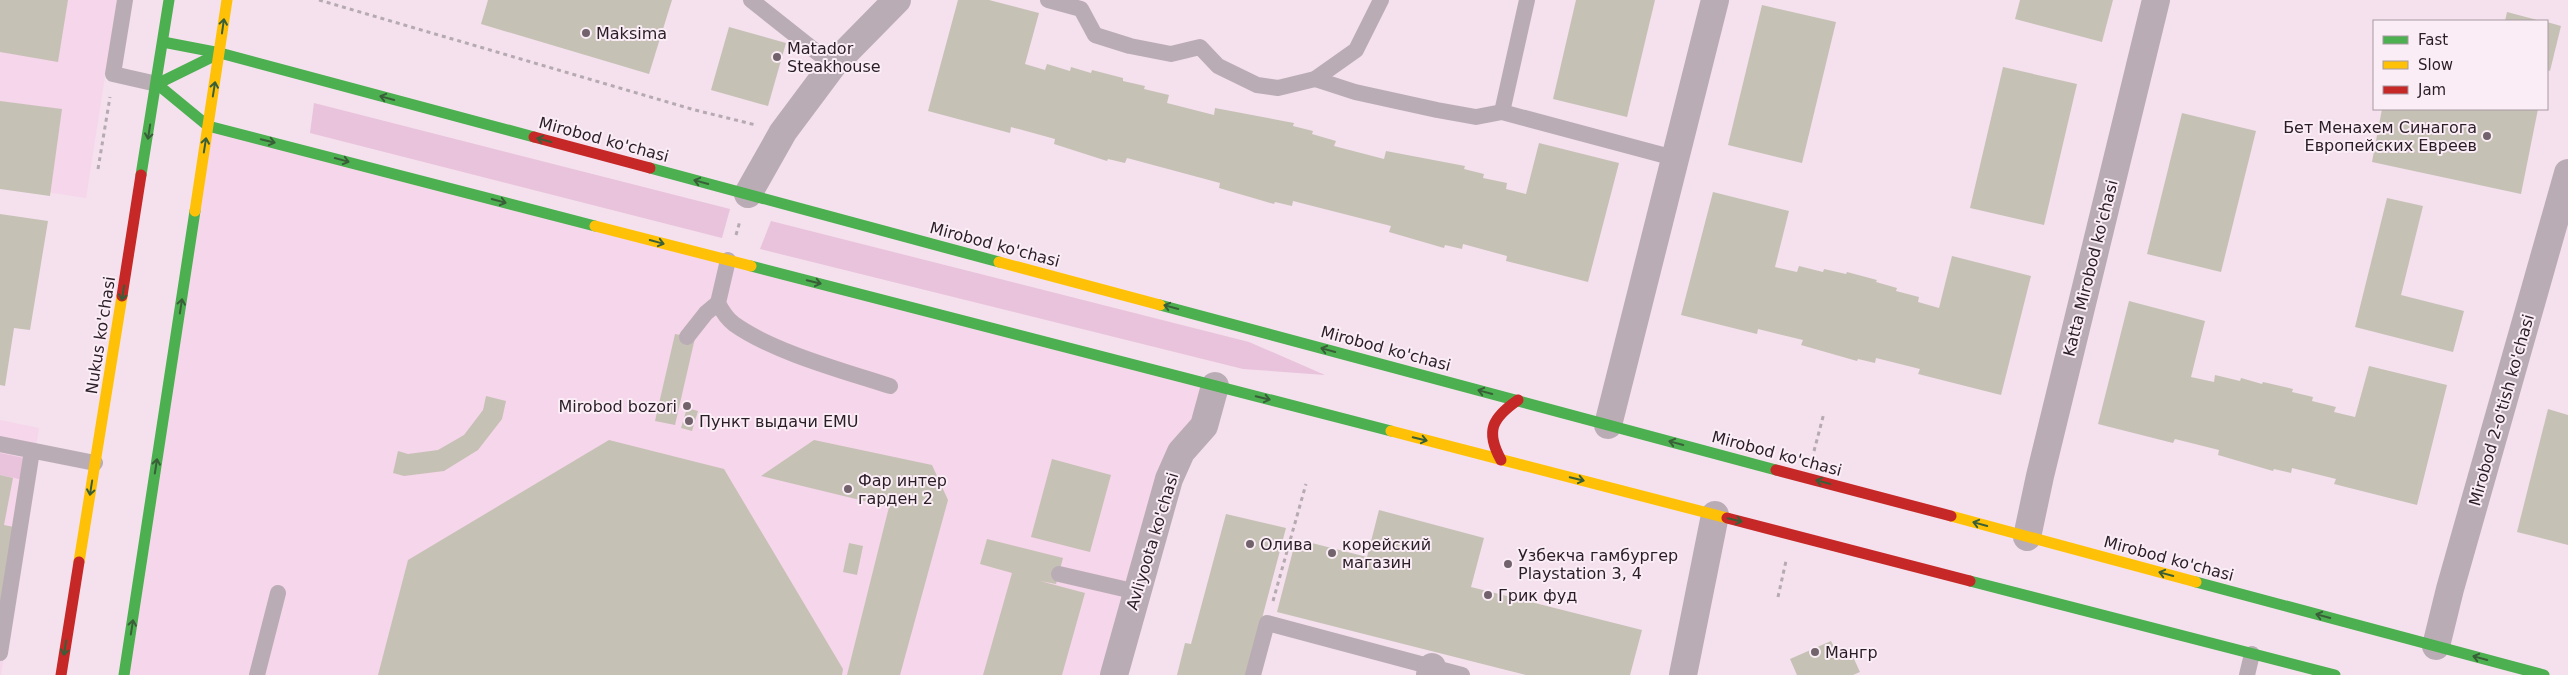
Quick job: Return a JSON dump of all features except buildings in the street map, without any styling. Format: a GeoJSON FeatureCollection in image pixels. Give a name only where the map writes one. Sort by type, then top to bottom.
{"type":"FeatureCollection","features":[{"type":"Feature","properties":{"kind":"main road","name":"Nukus ko'chasi"},"geometry":{"type":"LineString","coordinates":[[61,675],[170,0]]}},
{"type":"Feature","properties":{"kind":"main road"},"geometry":{"type":"LineString","coordinates":[[124,675],[227,0]]}},
{"type":"Feature","properties":{"kind":"main road","name":"Mirobod ko'chasi"},"geometry":{"type":"LineString","coordinates":[[163,42],[220,53],[2436,646],[2515,671],[2544,675]]}},
{"type":"Feature","properties":{"kind":"main road"},"geometry":{"type":"LineString","coordinates":[[220,53],[157,84],[208,126],[2335,675]]}},
{"type":"Feature","properties":{"kind":"main road"},"geometry":{"type":"LineString","coordinates":[[1501,460],[1492,443],[1493,425],[1502,410],[1518,400]]}},
{"type":"Feature","properties":{"kind":"street"},"geometry":{"type":"LineString","coordinates":[[748,194],[784,132],[833,65],[897,0]]}},
{"type":"Feature","properties":{"kind":"street"},"geometry":{"type":"LineString","coordinates":[[1608,424],[1715,0]]}},
{"type":"Feature","properties":{"kind":"street","name":"Katta Mirobod ko'chasi"},"geometry":{"type":"LineString","coordinates":[[2027,537],[2042,467],[2156,0]]}},
{"type":"Feature","properties":{"kind":"street","name":"Mirobod 2-o'tish ko'chasi"},"geometry":{"type":"LineString","coordinates":[[2436,646],[2450,589],[2568,173]]}},
{"type":"Feature","properties":{"kind":"street","name":"Avliyoota ko'chasi"},"geometry":{"type":"LineString","coordinates":[[1114,675],[1168,479],[1181,452],[1204,426],[1215,386]]}},
{"type":"Feature","properties":{"kind":"street"},"geometry":{"type":"LineString","coordinates":[[1683,675],[1715,515]]}},
{"type":"Feature","properties":{"kind":"lane"},"geometry":{"type":"LineString","coordinates":[[125,0],[113,74],[157,84]]}},
{"type":"Feature","properties":{"kind":"lane"},"geometry":{"type":"LineString","coordinates":[[1048,0],[1081,9],[1096,35],[1130,46],[1171,54],[1200,47],[1218,66],[1257,85],[1278,88],[1315,79],[1356,50],[1380,0]]}},
{"type":"Feature","properties":{"kind":"lane"},"geometry":{"type":"LineString","coordinates":[[1502,112],[1528,0]]}},
{"type":"Feature","properties":{"kind":"lane"},"geometry":{"type":"LineString","coordinates":[[757,3],[833,65]]}},
{"type":"Feature","properties":{"kind":"lane"},"geometry":{"type":"LineString","coordinates":[[1315,79],[1355,92],[1476,117],[1502,112],[1674,158]]}},
{"type":"Feature","properties":{"kind":"lane"},"geometry":{"type":"LineString","coordinates":[[688,336],[706,313],[718,303],[728,260]]}},
{"type":"Feature","properties":{"kind":"lane"},"geometry":{"type":"LineString","coordinates":[[718,303],[724,315],[734,324],[769,342],[805,358],[890,386]]}},
{"type":"Feature","properties":{"kind":"lane"},"geometry":{"type":"LineString","coordinates":[[0,444],[95,463]]}},
{"type":"Feature","properties":{"kind":"lane"},"geometry":{"type":"LineString","coordinates":[[0,653],[32,451]]}},
{"type":"Feature","properties":{"kind":"lane"},"geometry":{"type":"LineString","coordinates":[[1059,574],[1137,592]]}},
{"type":"Feature","properties":{"kind":"lane"},"geometry":{"type":"LineString","coordinates":[[258,675],[278,593]]}},
{"type":"Feature","properties":{"kind":"lane"},"geometry":{"type":"LineString","coordinates":[[1253,675],[1267,623],[1431,671],[1462,675]]}},
{"type":"Feature","properties":{"kind":"lane"},"geometry":{"type":"LineString","coordinates":[[2247,675],[2252,654]]}},
{"type":"Feature","properties":{"kind":"path"},"geometry":{"type":"LineString","coordinates":[[320,0],[695,110],[784,132]]}},
{"type":"Feature","properties":{"kind":"path"},"geometry":{"type":"LineString","coordinates":[[98,169],[113,74]]}},
{"type":"Feature","properties":{"kind":"path"},"geometry":{"type":"LineString","coordinates":[[728,260],[748,194]]}},
{"type":"Feature","properties":{"kind":"path"},"geometry":{"type":"LineString","coordinates":[[1807,478],[1824,413]]}},
{"type":"Feature","properties":{"kind":"path"},"geometry":{"type":"LineString","coordinates":[[1267,623],[1306,484]]}},
{"type":"Feature","properties":{"kind":"path"},"geometry":{"type":"LineString","coordinates":[[1778,597],[1792,534]]}},
{"type":"Feature","properties":{"kind":"shaded area"},"geometry":{"type":"Polygon","coordinates":[[[0,0],[117,0],[86,198],[0,185],[0,0]]]}},
{"type":"Feature","properties":{"kind":"shaded area"},"geometry":{"type":"Polygon","coordinates":[[[314,103],[730,209],[722,238],[310,133],[314,103]]]}},
{"type":"Feature","properties":{"kind":"shaded area","name":"Mirobod bozori"},"geometry":{"type":"Polygon","coordinates":[[[208,126],[1215,386],[1181,452],[1114,675],[124,675],[208,126]]]}},
{"type":"Feature","properties":{"kind":"shaded area"},"geometry":{"type":"Polygon","coordinates":[[[771,221],[1249,342],[1325,375],[1243,369],[760,249],[771,221]]]}},
{"type":"Feature","properties":{"kind":"shaded area"},"geometry":{"type":"Polygon","coordinates":[[[0,420],[39,428],[1,675],[0,675],[0,420]]]}},
{"type":"Feature","properties":{"kind":"shaded area"},"geometry":{"type":"Polygon","coordinates":[[[0,453],[34,460],[29,481],[0,475],[0,453]]]}},
{"type":"Feature","properties":{"kind":"traffic: fast"},"geometry":{"type":"LineString","coordinates":[[141,175],[169,0]]}},
{"type":"Feature","properties":{"kind":"traffic: fast"},"geometry":{"type":"LineString","coordinates":[[163,42],[220,53],[534,137]]}},
{"type":"Feature","properties":{"kind":"traffic: fast"},"geometry":{"type":"LineString","coordinates":[[157,84],[220,53]]}},
{"type":"Feature","properties":{"kind":"traffic: fast"},"geometry":{"type":"LineString","coordinates":[[157,84],[208,126],[595,226]]}},
{"type":"Feature","properties":{"kind":"traffic: fast"},"geometry":{"type":"LineString","coordinates":[[650,168],[999,262]]}},
{"type":"Feature","properties":{"kind":"traffic: fast"},"geometry":{"type":"LineString","coordinates":[[124,675],[195,211]]}},
{"type":"Feature","properties":{"kind":"traffic: fast"},"geometry":{"type":"LineString","coordinates":[[751,266],[1391,431]]}},
{"type":"Feature","properties":{"kind":"traffic: fast"},"geometry":{"type":"LineString","coordinates":[[1160,305],[1776,470]]}},
{"type":"Feature","properties":{"kind":"traffic: fast"},"geometry":{"type":"LineString","coordinates":[[1970,581],[2335,675]]}},
{"type":"Feature","properties":{"kind":"traffic: fast"},"geometry":{"type":"LineString","coordinates":[[2196,582],[2544,675]]}},
{"type":"Feature","properties":{"kind":"traffic: slow"},"geometry":{"type":"LineString","coordinates":[[195,211],[227,0]]}},
{"type":"Feature","properties":{"kind":"traffic: slow"},"geometry":{"type":"LineString","coordinates":[[595,226],[751,266]]}},
{"type":"Feature","properties":{"kind":"traffic: slow"},"geometry":{"type":"LineString","coordinates":[[999,262],[1160,305]]}},
{"type":"Feature","properties":{"kind":"traffic: slow"},"geometry":{"type":"LineString","coordinates":[[79,562],[122,296]]}},
{"type":"Feature","properties":{"kind":"traffic: slow"},"geometry":{"type":"LineString","coordinates":[[1391,431],[1727,518]]}},
{"type":"Feature","properties":{"kind":"traffic: slow"},"geometry":{"type":"LineString","coordinates":[[1951,516],[2196,582]]}},
{"type":"Feature","properties":{"kind":"traffic: jam"},"geometry":{"type":"LineString","coordinates":[[534,137],[650,168]]}},
{"type":"Feature","properties":{"kind":"traffic: jam"},"geometry":{"type":"LineString","coordinates":[[122,296],[141,175]]}},
{"type":"Feature","properties":{"kind":"traffic: jam"},"geometry":{"type":"LineString","coordinates":[[1501,460],[1496,450],[1492,433],[1497,419],[1518,400]]}},
{"type":"Feature","properties":{"kind":"traffic: jam"},"geometry":{"type":"LineString","coordinates":[[1776,470],[1951,516]]}},
{"type":"Feature","properties":{"kind":"traffic: jam"},"geometry":{"type":"LineString","coordinates":[[1727,518],[1970,581]]}},
{"type":"Feature","properties":{"kind":"traffic: jam"},"geometry":{"type":"LineString","coordinates":[[61,675],[79,562]]}},
{"type":"Feature","properties":{"kind":"place","name":"Maksima"},"geometry":{"type":"Point","coordinates":[586,33]}},
{"type":"Feature","properties":{"kind":"place","name":"Matador Steakhouse"},"geometry":{"type":"Point","coordinates":[777,57]}},
{"type":"Feature","properties":{"kind":"place","name":"Бет Менахем Синагога Европейских Евреев"},"geometry":{"type":"Point","coordinates":[2487,136]}},
{"type":"Feature","properties":{"kind":"place","name":"Mirobod bozori"},"geometry":{"type":"Point","coordinates":[687,406]}},
{"type":"Feature","properties":{"kind":"place","name":"Пункт выдачи EMU"},"geometry":{"type":"Point","coordinates":[689,421]}},
{"type":"Feature","properties":{"kind":"place","name":"Фар интер гарден 2"},"geometry":{"type":"Point","coordinates":[848,489]}},
{"type":"Feature","properties":{"kind":"place","name":"Олива"},"geometry":{"type":"Point","coordinates":[1250,544]}},
{"type":"Feature","properties":{"kind":"place","name":"корейский магазин"},"geometry":{"type":"Point","coordinates":[1332,553]}},
{"type":"Feature","properties":{"kind":"place","name":"Узбекча гамбургер Playstation 3, 4"},"geometry":{"type":"Point","coordinates":[1508,564]}},
{"type":"Feature","properties":{"kind":"place","name":"Грик фуд"},"geometry":{"type":"Point","coordinates":[1488,595]}},
{"type":"Feature","properties":{"kind":"place","name":"Мангр"},"geometry":{"type":"Point","coordinates":[1815,652]}}]}
